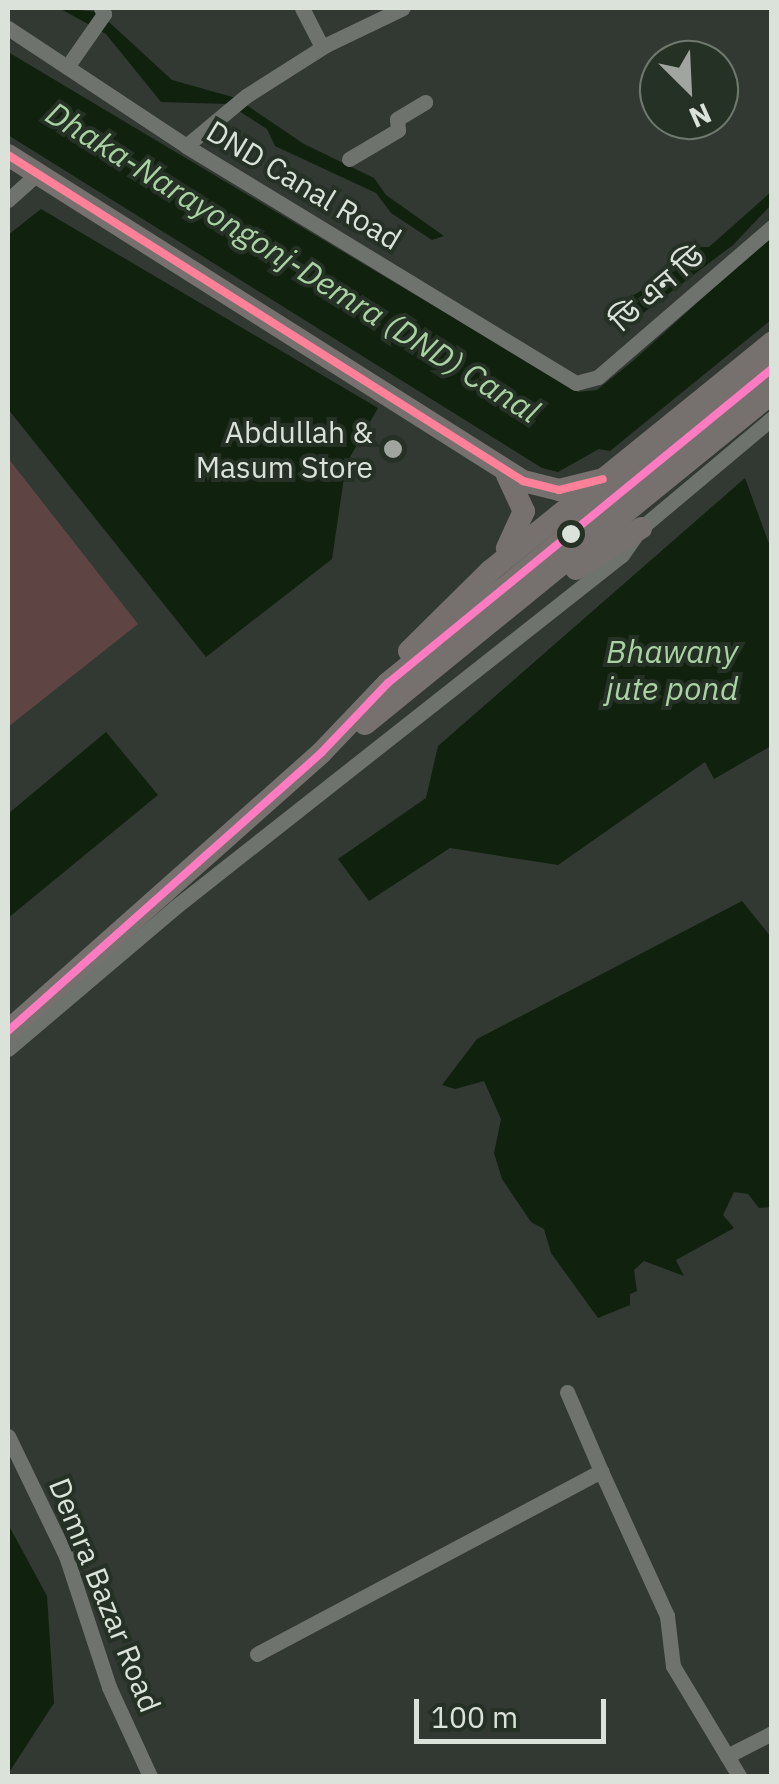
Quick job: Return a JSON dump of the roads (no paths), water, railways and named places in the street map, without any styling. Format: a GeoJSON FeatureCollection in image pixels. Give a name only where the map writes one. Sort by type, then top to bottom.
{"type":"FeatureCollection","features":[{"type":"Feature","properties":{"kind":"main road"},"geometry":{"type":"LineString","coordinates":[[8,155],[502,469],[546,489],[603,479]]}},
{"type":"Feature","properties":{"kind":"main road"},"geometry":{"type":"LineString","coordinates":[[388,683],[414,643],[490,572],[772,343]]}},
{"type":"Feature","properties":{"kind":"main road"},"geometry":{"type":"LineString","coordinates":[[321,753],[388,683],[772,369]]}},
{"type":"Feature","properties":{"kind":"main road"},"geometry":{"type":"LineString","coordinates":[[8,1031],[321,753],[502,615],[772,393]]}},
{"type":"Feature","properties":{"kind":"main road"},"geometry":{"type":"LineString","coordinates":[[490,572],[519,534],[524,511],[517,486],[502,469]]}},
{"type":"Feature","properties":{"kind":"main road"},"geometry":{"type":"LineString","coordinates":[[502,615],[642,528]]}},
{"type":"Feature","properties":{"kind":"street"},"geometry":{"type":"LineString","coordinates":[[67,67],[104,14],[101,8]]}},
{"type":"Feature","properties":{"kind":"street"},"geometry":{"type":"LineString","coordinates":[[302,8],[322,47]]}},
{"type":"Feature","properties":{"kind":"street"},"geometry":{"type":"LineString","coordinates":[[186,146],[242,99],[322,47],[403,8]]}},
{"type":"Feature","properties":{"kind":"street","name":"DND Canal Road"},"geometry":{"type":"LineString","coordinates":[[8,28],[186,146],[576,383]]}},
{"type":"Feature","properties":{"kind":"street"},"geometry":{"type":"LineString","coordinates":[[349,159],[398,130],[397,119],[425,102]]}},
{"type":"Feature","properties":{"kind":"street"},"geometry":{"type":"LineString","coordinates":[[8,200],[38,174]]}},
{"type":"Feature","properties":{"kind":"street","name":"ডি এন ডি"},"geometry":{"type":"LineString","coordinates":[[576,383],[598,377],[772,227]]}},
{"type":"Feature","properties":{"kind":"street"},"geometry":{"type":"LineString","coordinates":[[8,1049],[174,908],[622,555],[642,528],[772,418]]}},
{"type":"Feature","properties":{"kind":"street"},"geometry":{"type":"LineString","coordinates":[[567,1392],[667,1616],[673,1666],[740,1776]]}},
{"type":"Feature","properties":{"kind":"street","name":"Demra Bazar Road"},"geometry":{"type":"LineString","coordinates":[[8,1436],[66,1556],[109,1687],[150,1776]]}},
{"type":"Feature","properties":{"kind":"street"},"geometry":{"type":"LineString","coordinates":[[257,1654],[601,1471]]}},
{"type":"Feature","properties":{"kind":"street"},"geometry":{"type":"LineString","coordinates":[[727,1756],[772,1733]]}},
{"type":"Feature","properties":{"kind":"water"},"geometry":{"type":"Polygon","coordinates":[[[59,8],[98,12],[172,80],[236,98],[304,144],[374,178],[386,195],[444,236],[432,240],[391,213],[376,193],[275,146],[267,129],[228,104],[161,102],[106,34],[59,8]]]}},
{"type":"Feature","properties":{"kind":"water","name":"Dhaka-Narayongonj-Demra (DND) Canal"},"geometry":{"type":"Polygon","coordinates":[[[8,52],[578,392],[597,390],[633,361],[771,236],[771,320],[610,451],[599,449],[558,472],[542,468],[8,135],[8,52]]]}},
{"type":"Feature","properties":{"kind":"water"},"geometry":{"type":"Polygon","coordinates":[[[771,192],[771,205],[733,245],[630,323],[617,305],[676,270],[700,247],[709,247],[771,192]]]}},
{"type":"Feature","properties":{"kind":"water"},"geometry":{"type":"Polygon","coordinates":[[[41,209],[378,408],[346,464],[332,559],[206,657],[8,409],[8,235],[41,209]]]}},
{"type":"Feature","properties":{"kind":"water","name":"Bhawany jute pond"},"geometry":{"type":"Polygon","coordinates":[[[745,478],[771,549],[771,746],[714,779],[705,762],[558,865],[450,848],[369,901],[338,859],[426,798],[438,746],[745,478]]]}},
{"type":"Feature","properties":{"kind":"water"},"geometry":{"type":"Polygon","coordinates":[[[106,732],[158,795],[8,918],[8,814],[106,732]]]}},
{"type":"Feature","properties":{"kind":"water"},"geometry":{"type":"Polygon","coordinates":[[[742,901],[771,937],[771,1207],[759,1208],[748,1194],[734,1192],[723,1215],[734,1228],[676,1260],[684,1276],[644,1261],[634,1270],[637,1291],[630,1294],[630,1305],[598,1318],[551,1253],[544,1229],[531,1222],[502,1179],[494,1153],[501,1119],[484,1081],[455,1089],[442,1085],[477,1039],[742,901]]]}},
{"type":"Feature","properties":{"kind":"water"},"geometry":{"type":"Polygon","coordinates":[[[8,1524],[47,1596],[54,1703],[8,1774],[8,1524]]]}},
{"type":"Feature","properties":{"kind":"place","name":"Abdullah & Masum Store"},"geometry":{"type":"Point","coordinates":[393,449]}}]}
